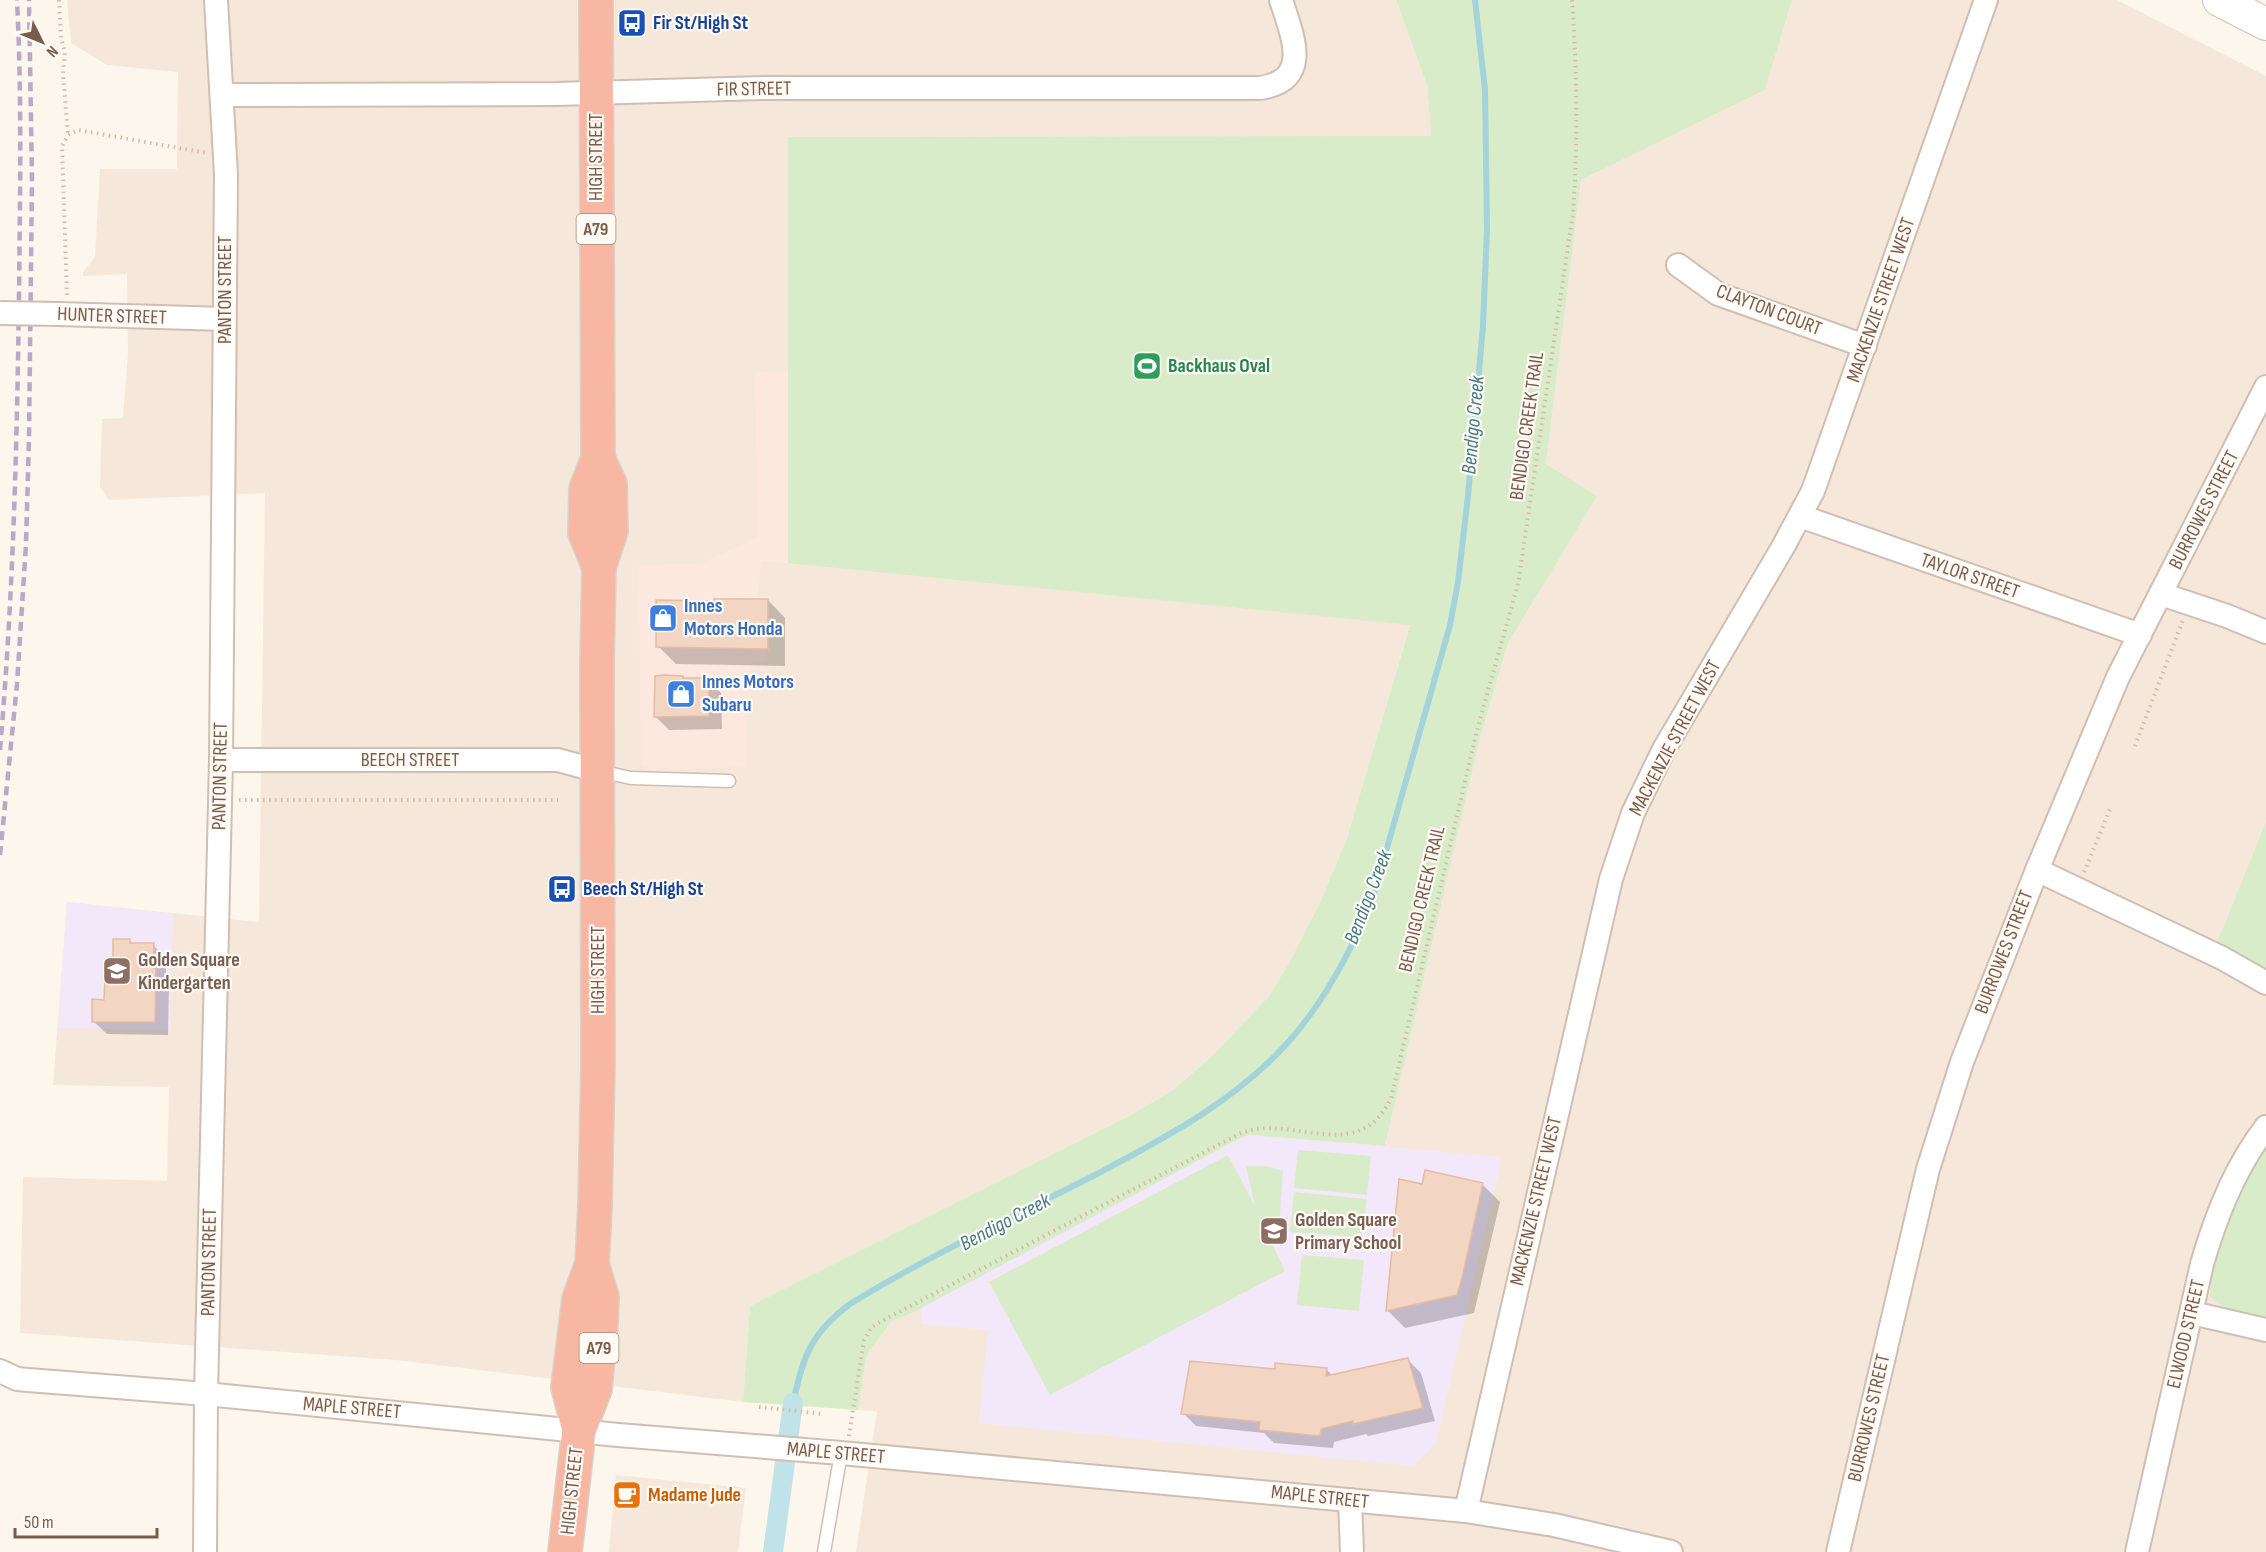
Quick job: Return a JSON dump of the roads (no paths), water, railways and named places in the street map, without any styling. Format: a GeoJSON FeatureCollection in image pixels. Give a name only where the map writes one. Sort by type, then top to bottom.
{"type":"FeatureCollection","features":[{"type":"Feature","properties":{"kind":"highway","name":"HIGH STREET"},"geometry":{"type":"LineString","coordinates":[[565,1552],[579,1430],[568,1387],[579,1299],[592,1264],[598,1129],[599,567],[611,531],[610,484],[598,458],[596,0]]}},
{"type":"Feature","properties":{"kind":"main road"},"geometry":{"type":"LineString","coordinates":[[2219,0],[2266,24]]}},
{"type":"Feature","properties":{"kind":"street","name":"PANTON STREET"},"geometry":{"type":"LineString","coordinates":[[205,1552],[206,1394],[221,760],[225,319],[225,156],[216,0]]}},
{"type":"Feature","properties":{"kind":"street","name":"FIR STREET"},"geometry":{"type":"LineString","coordinates":[[223,95],[596,94],[763,88],[1260,88],[1273,86],[1283,81],[1296,55],[1281,0]]}},
{"type":"Feature","properties":{"kind":"street","name":"MACKENZIE STREET WEST"},"geometry":{"type":"LineString","coordinates":[[1466,1511],[1611,879],[1621,845],[1633,813],[1664,748],[1800,516],[1825,461],[1986,0]]}},
{"type":"Feature","properties":{"kind":"street","name":"CLAYTON COURT"},"geometry":{"type":"LineString","coordinates":[[1678,265],[1724,297],[1865,346]]}},
{"type":"Feature","properties":{"kind":"street","name":"HUNTER STREET"},"geometry":{"type":"LineString","coordinates":[[0,313],[225,319]]}},
{"type":"Feature","properties":{"kind":"street","name":"BURROWES STREET"},"geometry":{"type":"LineString","coordinates":[[1838,1552],[1928,1168],[1962,1062],[2037,870],[2118,677],[2266,387]]}},
{"type":"Feature","properties":{"kind":"street","name":"TAYLOR STREET"},"geometry":{"type":"LineString","coordinates":[[1800,516],[2140,635]]}},
{"type":"Feature","properties":{"kind":"street"},"geometry":{"type":"LineString","coordinates":[[2161,594],[2228,616],[2266,632]]}},
{"type":"Feature","properties":{"kind":"street","name":"BEECH STREET"},"geometry":{"type":"LineString","coordinates":[[221,760],[558,760],[598,771]]}},
{"type":"Feature","properties":{"kind":"street"},"geometry":{"type":"LineString","coordinates":[[2037,870],[2222,958],[2266,983]]}},
{"type":"Feature","properties":{"kind":"street","name":"ELWOOD STREET"},"geometry":{"type":"LineString","coordinates":[[2137,1552],[2202,1264],[2214,1224],[2246,1156],[2266,1127]]}},
{"type":"Feature","properties":{"kind":"street"},"geometry":{"type":"LineString","coordinates":[[2192,1313],[2266,1330]]}},
{"type":"Feature","properties":{"kind":"street","name":"MAPLE STREET"},"geometry":{"type":"LineString","coordinates":[[0,1371],[17,1379],[27,1380],[206,1394],[1466,1511],[1554,1525],[1671,1552]]}},
{"type":"Feature","properties":{"kind":"street"},"geometry":{"type":"LineString","coordinates":[[1350,1500],[1352,1552]]}},
{"type":"Feature","properties":{"kind":"lane"},"geometry":{"type":"LineString","coordinates":[[598,771],[631,778],[729,781]]}},
{"type":"Feature","properties":{"kind":"lane"},"geometry":{"type":"LineString","coordinates":[[824,1552],[841,1453]]}},
{"type":"Feature","properties":{"kind":"waterway","name":"Bendigo Creek"},"geometry":{"type":"LineString","coordinates":[[793,1403],[800,1372],[810,1348],[826,1326],[850,1304],[971,1237],[1148,1147],[1199,1116],[1248,1081],[1291,1039],[1317,1006],[1358,933],[1374,894],[1450,625],[1458,582],[1483,326],[1487,229],[1485,90],[1475,0]]}},
{"type":"Feature","properties":{"kind":"waterway","name":"Bendigo Creek"},"geometry":{"type":"LineString","coordinates":[[773,1552],[793,1403]]}},
{"type":"Feature","properties":{"kind":"railway"},"geometry":{"type":"LineString","coordinates":[[0,750],[14,523],[17,410],[20,148],[17,0]]}},
{"type":"Feature","properties":{"kind":"railway"},"geometry":{"type":"LineString","coordinates":[[0,855],[17,684],[26,544],[32,179],[29,0]]}},
{"type":"Feature","properties":{"kind":"place","name":"Fir St/High St"},"geometry":{"type":"Point","coordinates":[632,23]}},
{"type":"Feature","properties":{"kind":"place","name":"Backhaus Oval"},"geometry":{"type":"Point","coordinates":[1147,366]}},
{"type":"Feature","properties":{"kind":"place","name":"Innes Motors Honda"},"geometry":{"type":"Point","coordinates":[663,618]}},
{"type":"Feature","properties":{"kind":"place","name":"Innes Motors Subaru"},"geometry":{"type":"Point","coordinates":[681,694]}},
{"type":"Feature","properties":{"kind":"place","name":"Beech St/High St"},"geometry":{"type":"Point","coordinates":[562,889]}},
{"type":"Feature","properties":{"kind":"place","name":"Golden Square Kindergarten"},"geometry":{"type":"Point","coordinates":[117,971]}},
{"type":"Feature","properties":{"kind":"place","name":"Golden Square Primary School"},"geometry":{"type":"Point","coordinates":[1274,1231]}},
{"type":"Feature","properties":{"kind":"place","name":"Madame Jude"},"geometry":{"type":"Point","coordinates":[627,1495]}}]}
